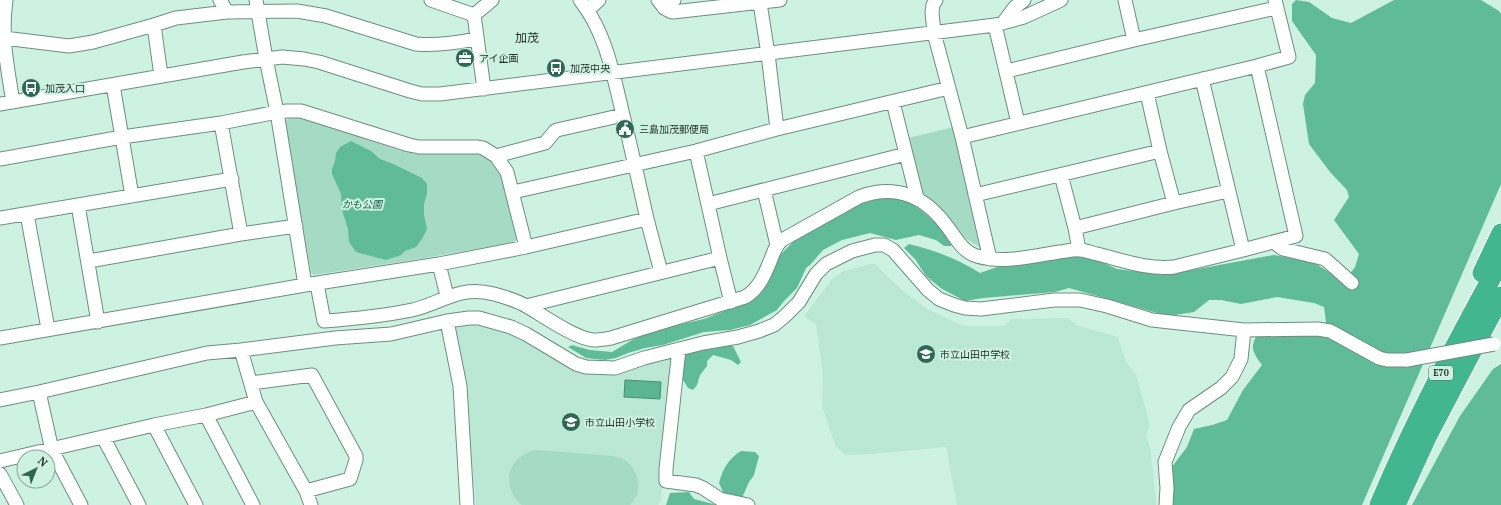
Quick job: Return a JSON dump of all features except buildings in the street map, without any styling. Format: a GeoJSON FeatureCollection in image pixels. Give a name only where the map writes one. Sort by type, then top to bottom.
{"type":"FeatureCollection","features":[{"type":"Feature","properties":{"kind":"highway"},"geometry":{"type":"LineString","coordinates":[[1413,429],[1501,233]]}},
{"type":"Feature","properties":{"kind":"highway","name":"E70"},"geometry":{"type":"LineString","coordinates":[[1394,495],[1413,429],[1456,341],[1501,261]]}},
{"type":"Feature","properties":{"kind":"highway","name":"E70"},"geometry":{"type":"LineString","coordinates":[[1379,505],[1394,495],[1428,435],[1501,296]]}},
{"type":"Feature","properties":{"kind":"highway"},"geometry":{"type":"LineString","coordinates":[[1490,316],[1501,299]]}},
{"type":"Feature","properties":{"kind":"street"},"geometry":{"type":"LineString","coordinates":[[6,0],[2,39],[5,56],[6,103],[266,59],[294,58],[319,62],[422,94],[440,94],[613,74],[999,24],[1024,17],[1061,0]]}},
{"type":"Feature","properties":{"kind":"street"},"geometry":{"type":"LineString","coordinates":[[220,0],[227,12]]}},
{"type":"Feature","properties":{"kind":"street"},"geometry":{"type":"LineString","coordinates":[[430,0],[474,15]]}},
{"type":"Feature","properties":{"kind":"street"},"geometry":{"type":"LineString","coordinates":[[474,15],[492,0]]}},
{"type":"Feature","properties":{"kind":"street"},"geometry":{"type":"LineString","coordinates":[[599,0],[584,5],[601,37],[613,74],[661,272]]}},
{"type":"Feature","properties":{"kind":"street"},"geometry":{"type":"LineString","coordinates":[[665,3],[669,12],[673,12],[780,0]]}},
{"type":"Feature","properties":{"kind":"street"},"geometry":{"type":"LineString","coordinates":[[936,0],[933,4],[932,12],[934,33],[962,137],[990,259]]}},
{"type":"Feature","properties":{"kind":"street"},"geometry":{"type":"LineString","coordinates":[[999,24],[1024,0]]}},
{"type":"Feature","properties":{"kind":"street"},"geometry":{"type":"LineString","coordinates":[[1125,0],[1134,40]]}},
{"type":"Feature","properties":{"kind":"street"},"geometry":{"type":"LineString","coordinates":[[760,3],[777,129]]}},
{"type":"Feature","properties":{"kind":"street"},"geometry":{"type":"LineString","coordinates":[[962,137],[1147,93],[1289,57],[1276,4],[1007,71]]}},
{"type":"Feature","properties":{"kind":"street"},"geometry":{"type":"LineString","coordinates":[[2,39],[69,46],[93,42],[176,18],[227,12],[257,5],[326,16],[416,44],[432,46],[445,45],[476,39]]}},
{"type":"Feature","properties":{"kind":"street"},"geometry":{"type":"LineString","coordinates":[[257,5],[296,226],[311,284],[324,321],[371,317],[412,310],[426,306],[447,296],[468,291],[478,291],[494,294],[526,306],[574,333],[592,340],[601,340],[745,297],[753,292],[761,281],[768,269],[777,245],[812,222],[859,196],[882,190],[917,198],[936,212],[965,250],[977,256],[990,259],[1004,259],[1079,250],[1157,268],[1174,267],[1296,236],[1257,66]]}},
{"type":"Feature","properties":{"kind":"street"},"geometry":{"type":"LineString","coordinates":[[474,15],[476,39],[484,89]]}},
{"type":"Feature","properties":{"kind":"street"},"geometry":{"type":"LineString","coordinates":[[999,24],[1018,124]]}},
{"type":"Feature","properties":{"kind":"street"},"geometry":{"type":"LineString","coordinates":[[154,25],[161,76]]}},
{"type":"Feature","properties":{"kind":"street"},"geometry":{"type":"LineString","coordinates":[[1202,79],[1243,250]]}},
{"type":"Feature","properties":{"kind":"street"},"geometry":{"type":"LineString","coordinates":[[113,85],[132,196]]}},
{"type":"Feature","properties":{"kind":"street"},"geometry":{"type":"LineString","coordinates":[[513,192],[696,151],[777,129],[949,88]]}},
{"type":"Feature","properties":{"kind":"street"},"geometry":{"type":"LineString","coordinates":[[1147,93],[1160,151],[1174,203]]}},
{"type":"Feature","properties":{"kind":"street"},"geometry":{"type":"LineString","coordinates":[[893,102],[917,198]]}},
{"type":"Feature","properties":{"kind":"street"},"geometry":{"type":"LineString","coordinates":[[0,159],[122,137],[221,123],[277,112],[301,111],[409,145],[419,147],[483,148],[496,156],[506,168],[526,247]]}},
{"type":"Feature","properties":{"kind":"street"},"geometry":{"type":"LineString","coordinates":[[496,156],[545,143],[557,130],[623,115]]}},
{"type":"Feature","properties":{"kind":"street"},"geometry":{"type":"LineString","coordinates":[[221,123],[241,234]]}},
{"type":"Feature","properties":{"kind":"street"},"geometry":{"type":"LineString","coordinates":[[696,151],[731,302]]}},
{"type":"Feature","properties":{"kind":"street"},"geometry":{"type":"LineString","coordinates":[[975,195],[1160,151]]}},
{"type":"Feature","properties":{"kind":"street"},"geometry":{"type":"LineString","coordinates":[[708,204],[906,154]]}},
{"type":"Feature","properties":{"kind":"street"},"geometry":{"type":"LineString","coordinates":[[1061,175],[1075,228],[1079,250]]}},
{"type":"Feature","properties":{"kind":"street"},"geometry":{"type":"LineString","coordinates":[[0,218],[232,179]]}},
{"type":"Feature","properties":{"kind":"street"},"geometry":{"type":"LineString","coordinates":[[764,190],[777,245]]}},
{"type":"Feature","properties":{"kind":"street"},"geometry":{"type":"LineString","coordinates":[[1075,228],[1228,191]]}},
{"type":"Feature","properties":{"kind":"street"},"geometry":{"type":"LineString","coordinates":[[78,205],[89,261],[98,322]]}},
{"type":"Feature","properties":{"kind":"street"},"geometry":{"type":"LineString","coordinates":[[27,214],[48,329]]}},
{"type":"Feature","properties":{"kind":"street"},"geometry":{"type":"LineString","coordinates":[[0,338],[311,284],[439,264],[526,247],[647,219]]}},
{"type":"Feature","properties":{"kind":"street"},"geometry":{"type":"LineString","coordinates":[[89,261],[241,234],[296,226]]}},
{"type":"Feature","properties":{"kind":"street"},"geometry":{"type":"LineString","coordinates":[[1274,242],[1283,248],[1325,259],[1352,284]]}},
{"type":"Feature","properties":{"kind":"street"},"geometry":{"type":"LineString","coordinates":[[0,400],[207,353],[335,338],[391,334],[446,321],[469,318],[480,318],[510,327],[526,334],[576,364],[586,367],[615,368],[644,358],[679,349],[721,339],[738,337],[774,325],[799,302],[816,274],[826,264],[852,251],[875,245],[884,245],[893,250],[928,290],[939,298],[965,308],[981,309],[1054,300],[1080,300],[1107,306],[1152,320],[1244,330],[1318,329],[1330,332],[1379,358],[1387,360],[1407,360],[1497,342]]}},
{"type":"Feature","properties":{"kind":"street"},"geometry":{"type":"LineString","coordinates":[[526,306],[720,258]]}},
{"type":"Feature","properties":{"kind":"street"},"geometry":{"type":"LineString","coordinates":[[439,264],[447,296]]}},
{"type":"Feature","properties":{"kind":"street"},"geometry":{"type":"LineString","coordinates":[[446,321],[460,386],[467,505]]}},
{"type":"Feature","properties":{"kind":"street"},"geometry":{"type":"LineString","coordinates":[[1166,505],[1167,488],[1165,462],[1179,427],[1189,410],[1221,388],[1232,377],[1241,359],[1244,330]]}},
{"type":"Feature","properties":{"kind":"street"},"geometry":{"type":"LineString","coordinates":[[679,349],[666,481],[696,485],[720,499],[748,505]]}},
{"type":"Feature","properties":{"kind":"street"},"geometry":{"type":"LineString","coordinates":[[241,350],[256,402],[306,491],[311,505]]}},
{"type":"Feature","properties":{"kind":"street"},"geometry":{"type":"LineString","coordinates":[[251,383],[312,375],[356,456],[350,479],[306,491]]}},
{"type":"Feature","properties":{"kind":"street"},"geometry":{"type":"LineString","coordinates":[[39,392],[52,449]]}},
{"type":"Feature","properties":{"kind":"street"},"geometry":{"type":"LineString","coordinates":[[56,449],[154,425],[206,415],[256,402]]}},
{"type":"Feature","properties":{"kind":"street"},"geometry":{"type":"LineString","coordinates":[[206,415],[253,505]]}},
{"type":"Feature","properties":{"kind":"street"},"geometry":{"type":"LineString","coordinates":[[154,425],[196,505]]}},
{"type":"Feature","properties":{"kind":"street"},"geometry":{"type":"LineString","coordinates":[[103,437],[139,505]]}},
{"type":"Feature","properties":{"kind":"street"},"geometry":{"type":"LineString","coordinates":[[0,461],[16,458]]}},
{"type":"Feature","properties":{"kind":"street"},"geometry":{"type":"LineString","coordinates":[[56,458],[81,505]]}},
{"type":"Feature","properties":{"kind":"street"},"geometry":{"type":"LineString","coordinates":[[0,474],[17,505]]}},
{"type":"Feature","properties":{"kind":"shaded area"},"geometry":{"type":"Polygon","coordinates":[[[875,264],[902,290],[927,309],[964,326],[1004,326],[1012,319],[1068,318],[1076,325],[1118,337],[1126,362],[1136,374],[1150,425],[1146,436],[1150,447],[1156,505],[957,505],[946,447],[846,455],[836,447],[822,407],[823,375],[816,325],[804,316],[832,279],[842,272],[875,264]]]}},
{"type":"Feature","properties":{"kind":"shaded area"},"geometry":{"type":"Polygon","coordinates":[[[455,322],[496,327],[519,336],[573,369],[596,375],[605,374],[671,356],[674,359],[661,500],[658,505],[476,505],[465,395],[452,331],[455,322]]]}},
{"type":"Feature","properties":{"kind":"shaded area"},"geometry":{"type":"Polygon","coordinates":[[[625,380],[661,382],[660,399],[624,397],[625,380]]]}},
{"type":"Feature","properties":{"kind":"green space"},"geometry":{"type":"Polygon","coordinates":[[[1296,0],[1309,2],[1332,18],[1351,23],[1394,0],[1481,0],[1499,11],[1501,14],[1501,184],[1362,505],[1172,505],[1171,468],[1187,447],[1194,429],[1227,420],[1243,390],[1262,365],[1257,358],[1253,347],[1257,335],[1315,334],[1326,322],[1324,307],[1314,303],[1277,297],[1241,304],[1221,300],[1209,300],[1194,312],[1168,316],[1069,288],[1055,292],[965,301],[942,289],[926,276],[915,259],[904,248],[909,244],[928,249],[954,259],[980,273],[1003,265],[1075,256],[1099,261],[1117,269],[1165,275],[1274,255],[1313,262],[1335,276],[1349,275],[1355,267],[1359,254],[1334,220],[1349,197],[1347,190],[1330,172],[1309,144],[1303,104],[1305,95],[1315,83],[1316,55],[1292,21],[1292,4],[1296,0]]]}},
{"type":"Feature","properties":{"kind":"green space","name":"かも公園"},"geometry":{"type":"Polygon","coordinates":[[[289,118],[300,118],[316,122],[401,151],[479,153],[489,158],[500,169],[519,237],[514,242],[425,258],[314,275],[311,273],[284,122],[289,118]]]}},
{"type":"Feature","properties":{"kind":"green space"},"geometry":{"type":"Polygon","coordinates":[[[954,127],[982,249],[954,231],[922,196],[908,138],[954,127]]]}},
{"type":"Feature","properties":{"kind":"green space"},"geometry":{"type":"Polygon","coordinates":[[[351,141],[371,151],[380,159],[422,178],[427,184],[424,215],[427,229],[416,247],[405,251],[401,255],[386,260],[356,252],[349,242],[348,229],[342,210],[341,194],[332,174],[332,169],[336,153],[340,147],[351,141]]]}},
{"type":"Feature","properties":{"kind":"green space"},"geometry":{"type":"Polygon","coordinates":[[[875,197],[897,198],[915,206],[941,229],[952,242],[951,246],[944,246],[936,240],[919,235],[896,240],[870,233],[842,240],[823,250],[806,268],[797,288],[777,310],[750,325],[730,330],[704,332],[663,345],[645,348],[616,358],[605,360],[586,358],[568,347],[573,345],[590,350],[612,352],[632,340],[652,331],[704,319],[753,300],[767,285],[779,256],[801,234],[849,208],[875,197]]]}},
{"type":"Feature","properties":{"kind":"green space"},"geometry":{"type":"Polygon","coordinates":[[[730,344],[733,346],[741,362],[738,365],[731,360],[713,355],[707,361],[707,366],[700,375],[697,385],[693,390],[688,388],[680,375],[682,362],[686,353],[708,346],[714,348],[730,344]]]}},
{"type":"Feature","properties":{"kind":"green space"},"geometry":{"type":"Polygon","coordinates":[[[1501,364],[1501,505],[1412,505],[1460,416],[1493,369],[1501,364]]]}},
{"type":"Feature","properties":{"kind":"green space"},"geometry":{"type":"Polygon","coordinates":[[[535,450],[614,456],[622,458],[633,468],[636,474],[638,480],[637,494],[630,505],[522,505],[515,498],[511,490],[509,476],[513,465],[517,460],[528,452],[535,450]]]}},
{"type":"Feature","properties":{"kind":"green space"},"geometry":{"type":"Polygon","coordinates":[[[741,451],[755,452],[759,456],[754,475],[742,498],[725,496],[719,483],[724,469],[729,461],[741,451]]]}},
{"type":"Feature","properties":{"kind":"green space"},"geometry":{"type":"Polygon","coordinates":[[[689,492],[694,499],[717,505],[666,505],[670,493],[689,492]]]}},
{"type":"Feature","properties":{"kind":"place","name":"アイ企画"},"geometry":{"type":"Point","coordinates":[465,58]}},
{"type":"Feature","properties":{"kind":"place","name":"加茂中央"},"geometry":{"type":"Point","coordinates":[556,68]}},
{"type":"Feature","properties":{"kind":"place","name":"加茂入口"},"geometry":{"type":"Point","coordinates":[31,88]}},
{"type":"Feature","properties":{"kind":"place","name":"三島加茂郵便局"},"geometry":{"type":"Point","coordinates":[625,129]}},
{"type":"Feature","properties":{"kind":"place","name":"市立山田中学校"},"geometry":{"type":"Point","coordinates":[926,354]}},
{"type":"Feature","properties":{"kind":"place","name":"市立山田小学校"},"geometry":{"type":"Point","coordinates":[571,422]}},
{"type":"Feature","properties":{"kind":"district","name":"加茂"},"geometry":{"type":"Point","coordinates":[527,37]}}]}
